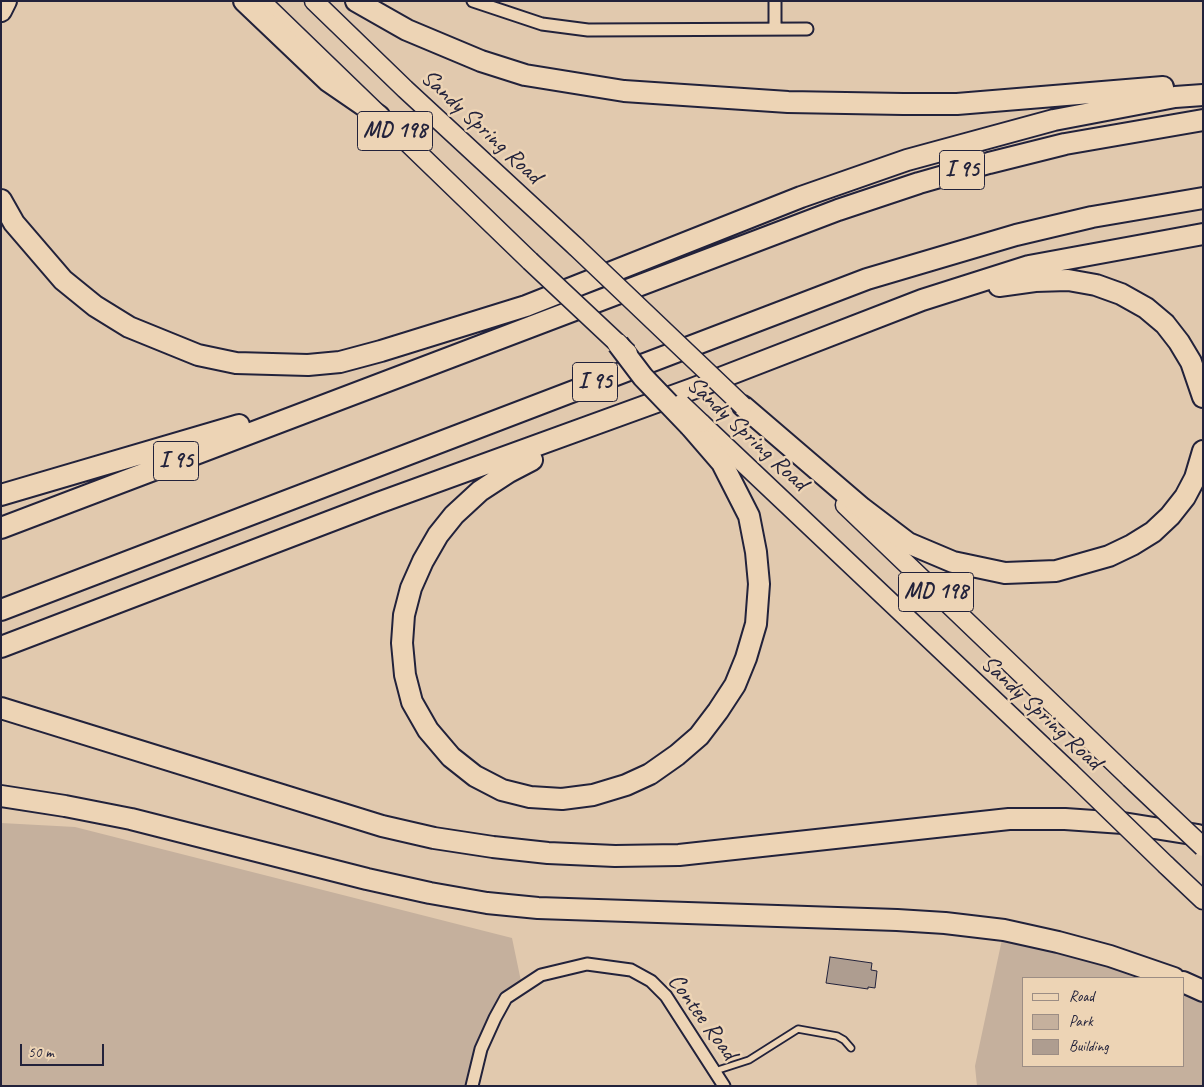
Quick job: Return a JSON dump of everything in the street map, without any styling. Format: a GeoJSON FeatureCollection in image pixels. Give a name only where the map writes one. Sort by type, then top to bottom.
{"type":"FeatureCollection","features":[{"type":"Feature","properties":{"kind":"highway"},"geometry":{"type":"LineString","coordinates":[[1,11],[6,1]]}},
{"type":"Feature","properties":{"kind":"highway"},"geometry":{"type":"LineString","coordinates":[[244,1],[328,81],[380,116]]}},
{"type":"Feature","properties":{"kind":"highway"},"geometry":{"type":"LineString","coordinates":[[356,1],[407,30],[482,61],[525,75],[624,91],[788,102],[957,104],[1203,85]]}},
{"type":"Feature","properties":{"kind":"highway"},"geometry":{"type":"LineString","coordinates":[[1,200],[14,224],[63,280],[95,306],[129,328],[198,355],[236,363],[308,366],[340,362],[381,351],[526,306],[801,197],[907,160],[1054,120],[1174,98],[1203,95]]}},
{"type":"Feature","properties":{"kind":"highway","name":"I 95"},"geometry":{"type":"LineString","coordinates":[[1,528],[838,210],[919,182],[1065,144],[1203,120]]}},
{"type":"Feature","properties":{"kind":"highway","name":"I 95"},"geometry":{"type":"LineString","coordinates":[[1,610],[867,279],[1016,235],[1100,216],[1203,198]]}},
{"type":"Feature","properties":{"kind":"highway"},"geometry":{"type":"LineString","coordinates":[[1,647],[378,504],[692,389],[883,313],[1029,266],[1203,234]]}},
{"type":"Feature","properties":{"kind":"highway"},"geometry":{"type":"LineString","coordinates":[[794,350],[974,292],[1010,284],[1068,280],[1096,285],[1121,294],[1146,308],[1164,324],[1179,342],[1191,362],[1203,397]]}},
{"type":"Feature","properties":{"kind":"highway"},"geometry":{"type":"LineString","coordinates":[[618,344],[643,378],[696,424],[735,486],[748,516],[756,552],[759,584],[756,624],[746,658],[731,692],[718,712],[692,743],[650,774],[626,785],[592,794],[562,799],[530,797],[502,790],[475,776],[450,757],[428,730],[412,702],[405,675],[402,643],[404,615],[411,588],[423,560],[438,535],[454,515],[480,491],[509,472],[692,389]]}},
{"type":"Feature","properties":{"kind":"highway"},"geometry":{"type":"LineString","coordinates":[[1,495],[221,430],[350,395]]}},
{"type":"Feature","properties":{"kind":"highway"},"geometry":{"type":"LineString","coordinates":[[743,406],[862,508],[908,543],[953,562],[1005,573],[1056,572],[1109,556],[1132,545],[1153,532],[1170,516],[1186,496],[1195,478],[1203,451]]}},
{"type":"Feature","properties":{"kind":"highway"},"geometry":{"type":"LineString","coordinates":[[1,708],[382,826],[434,838],[511,849],[615,856],[680,854],[1009,819],[1065,819],[1123,824],[1203,836]]}},
{"type":"Feature","properties":{"kind":"highway"},"geometry":{"type":"LineString","coordinates":[[1,796],[131,819],[376,881],[487,903],[538,908],[945,923],[1004,930],[1058,942],[1110,956],[1171,977]]}},
{"type":"Feature","properties":{"kind":"highway"},"geometry":{"type":"LineString","coordinates":[[1184,982],[1203,991]]}},
{"type":"Feature","properties":{"kind":"main road","name":"MD 198"},"geometry":{"type":"LineString","coordinates":[[261,1],[618,344]]}},
{"type":"Feature","properties":{"kind":"main road","name":"Sandy Spring Road"},"geometry":{"type":"LineString","coordinates":[[314,1],[405,89],[576,247],[1203,847]]}},
{"type":"Feature","properties":{"kind":"main road","name":"Sandy Spring Road"},"geometry":{"type":"LineString","coordinates":[[696,424],[1070,772],[1203,900]]}},
{"type":"Feature","properties":{"kind":"street"},"geometry":{"type":"LineString","coordinates":[[473,1],[528,20],[562,27],[682,31],[807,29]]}},
{"type":"Feature","properties":{"kind":"street"},"geometry":{"type":"LineString","coordinates":[[775,1],[775,29]]}},
{"type":"Feature","properties":{"kind":"street","name":"Contee Road"},"geometry":{"type":"LineString","coordinates":[[472,1086],[481,1049],[506,998],[541,975],[587,964],[631,970],[651,980],[666,996],[724,1086]]}},
{"type":"Feature","properties":{"kind":"lane"},"geometry":{"type":"LineString","coordinates":[[715,1071],[749,1060],[798,1029],[837,1036],[844,1040],[851,1048]]}},
{"type":"Feature","properties":{"kind":"green space"},"geometry":{"type":"Polygon","coordinates":[[[1,823],[75,827],[512,938],[522,986],[481,1049],[471,1086],[1,1086],[1,823]]]}},
{"type":"Feature","properties":{"kind":"green space"},"geometry":{"type":"Polygon","coordinates":[[[1004,930],[1170,977],[1022,977],[1022,1067],[1184,1067],[1184,982],[1203,991],[1203,1086],[977,1086],[975,1066],[1004,930]]]}},
{"type":"Feature","properties":{"kind":"building"},"geometry":{"type":"Polygon","coordinates":[[[830,957],[872,963],[871,970],[877,971],[875,988],[868,987],[868,989],[826,983],[830,957]]]}}]}
